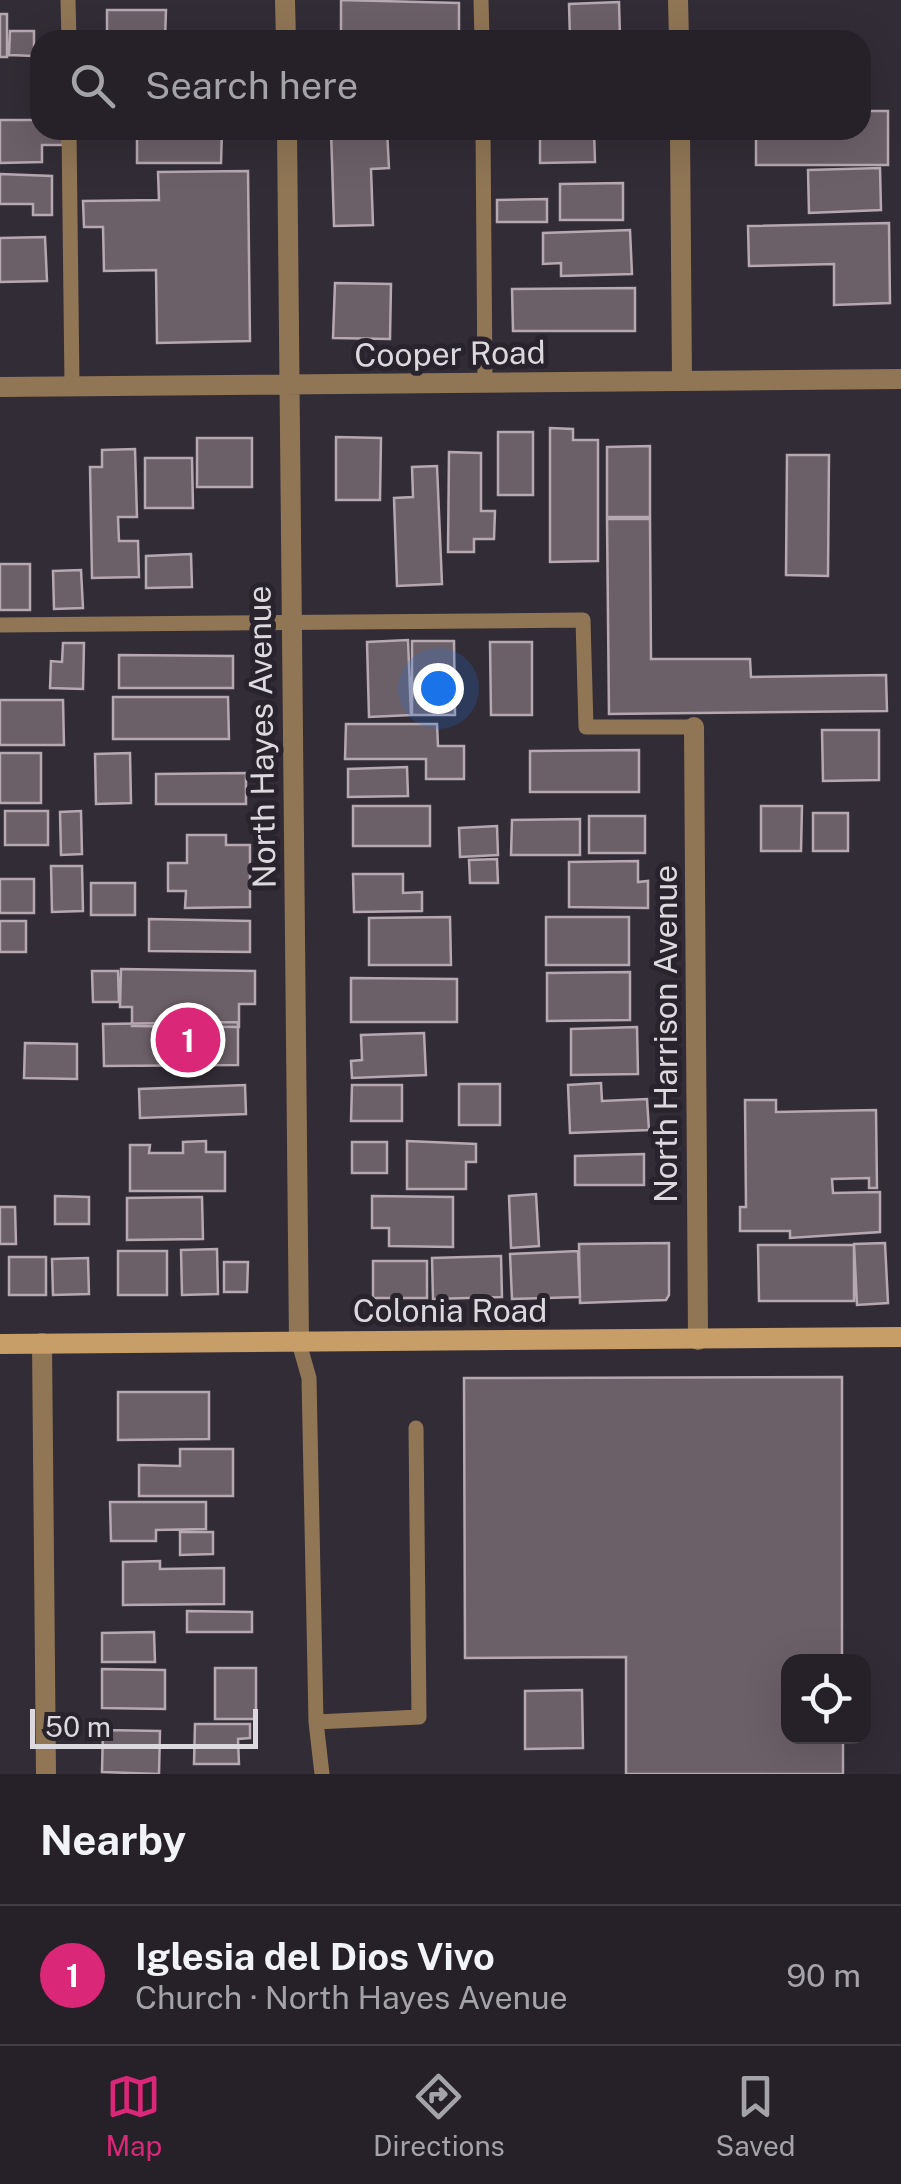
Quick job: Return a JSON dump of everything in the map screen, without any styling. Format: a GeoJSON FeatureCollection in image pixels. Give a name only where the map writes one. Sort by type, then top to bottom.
{"type":"FeatureCollection","features":[{"type":"Feature","properties":{"kind":"street"},"geometry":{"type":"LineString","coordinates":[[286,0],[286,30]]}},
{"type":"Feature","properties":{"kind":"street"},"geometry":{"type":"LineString","coordinates":[[678,0],[679,30]]}},
{"type":"Feature","properties":{"kind":"street","name":"North Hayes Avenue"},"geometry":{"type":"LineString","coordinates":[[286,140],[299,1342]]}},
{"type":"Feature","properties":{"kind":"street"},"geometry":{"type":"LineString","coordinates":[[680,140],[682,381]]}},
{"type":"Feature","properties":{"kind":"street","name":"Cooper Road"},"geometry":{"type":"LineString","coordinates":[[0,386],[901,379]]}},
{"type":"Feature","properties":{"kind":"street","name":"North Harrison Avenue"},"geometry":{"type":"LineString","coordinates":[[694,727],[698,1340]]}},
{"type":"Feature","properties":{"kind":"street","name":"Colonia Road"},"geometry":{"type":"LineString","coordinates":[[0,1344],[901,1337]]}},
{"type":"Feature","properties":{"kind":"street"},"geometry":{"type":"LineString","coordinates":[[42,1344],[46,1774]]}},
{"type":"Feature","properties":{"kind":"lane"},"geometry":{"type":"LineString","coordinates":[[68,0],[68,30]]}},
{"type":"Feature","properties":{"kind":"lane"},"geometry":{"type":"LineString","coordinates":[[481,0],[482,30]]}},
{"type":"Feature","properties":{"kind":"lane"},"geometry":{"type":"LineString","coordinates":[[69,140],[72,386]]}},
{"type":"Feature","properties":{"kind":"lane"},"geometry":{"type":"LineString","coordinates":[[482,140],[485,384]]}},
{"type":"Feature","properties":{"kind":"lane"},"geometry":{"type":"LineString","coordinates":[[0,625],[583,620],[586,726],[694,727]]}},
{"type":"Feature","properties":{"kind":"lane"},"geometry":{"type":"LineString","coordinates":[[299,1342],[309,1378],[316,1722],[322,1774]]}},
{"type":"Feature","properties":{"kind":"lane"},"geometry":{"type":"LineString","coordinates":[[316,1722],[419,1717],[416,1428]]}},
{"type":"Feature","properties":{"kind":"building"},"geometry":{"type":"Polygon","coordinates":[[[341,0],[459,3],[459,30],[341,30],[341,0]]]}},
{"type":"Feature","properties":{"kind":"building"},"geometry":{"type":"Polygon","coordinates":[[[619,2],[620,30],[570,30],[569,4],[619,2]]]}},
{"type":"Feature","properties":{"kind":"building"},"geometry":{"type":"Polygon","coordinates":[[[107,10],[166,10],[165,30],[107,30],[107,10]]]}},
{"type":"Feature","properties":{"kind":"building"},"geometry":{"type":"Polygon","coordinates":[[[0,14],[7,14],[7,57],[0,57],[0,14]]]}},
{"type":"Feature","properties":{"kind":"building"},"geometry":{"type":"Polygon","coordinates":[[[10,31],[30,31],[30,56],[9,55],[10,31]]]}},
{"type":"Feature","properties":{"kind":"building"},"geometry":{"type":"Polygon","coordinates":[[[871,111],[888,111],[888,165],[756,165],[756,140],[871,140],[871,111]]]}},
{"type":"Feature","properties":{"kind":"building"},"geometry":{"type":"Polygon","coordinates":[[[0,120],[30,120],[30,140],[63,140],[63,145],[42,145],[42,162],[0,163],[0,120]]]}},
{"type":"Feature","properties":{"kind":"building"},"geometry":{"type":"Polygon","coordinates":[[[137,140],[222,140],[221,163],[137,163],[137,140]]]}},
{"type":"Feature","properties":{"kind":"building"},"geometry":{"type":"Polygon","coordinates":[[[331,140],[388,140],[389,168],[371,169],[373,225],[334,226],[331,140]]]}},
{"type":"Feature","properties":{"kind":"building"},"geometry":{"type":"Polygon","coordinates":[[[540,140],[594,140],[595,162],[540,163],[540,140]]]}},
{"type":"Feature","properties":{"kind":"building"},"geometry":{"type":"Polygon","coordinates":[[[880,168],[881,210],[809,213],[808,170],[880,168]]]}},
{"type":"Feature","properties":{"kind":"building"},"geometry":{"type":"Polygon","coordinates":[[[248,171],[250,341],[157,343],[156,270],[104,271],[103,227],[84,227],[83,201],[159,200],[158,172],[248,171]]]}},
{"type":"Feature","properties":{"kind":"building"},"geometry":{"type":"Polygon","coordinates":[[[0,174],[52,176],[52,215],[33,215],[33,204],[0,204],[0,174]]]}},
{"type":"Feature","properties":{"kind":"building"},"geometry":{"type":"Polygon","coordinates":[[[623,183],[623,220],[560,220],[560,184],[623,183]]]}},
{"type":"Feature","properties":{"kind":"building"},"geometry":{"type":"Polygon","coordinates":[[[547,199],[547,222],[497,222],[497,200],[547,199]]]}},
{"type":"Feature","properties":{"kind":"building"},"geometry":{"type":"Polygon","coordinates":[[[889,223],[890,303],[834,305],[834,264],[749,266],[748,226],[889,223]]]}},
{"type":"Feature","properties":{"kind":"building"},"geometry":{"type":"Polygon","coordinates":[[[630,230],[632,274],[561,276],[561,263],[543,264],[543,233],[630,230]]]}},
{"type":"Feature","properties":{"kind":"building"},"geometry":{"type":"Polygon","coordinates":[[[45,237],[47,281],[0,282],[0,238],[45,237]]]}},
{"type":"Feature","properties":{"kind":"building"},"geometry":{"type":"Polygon","coordinates":[[[335,283],[391,284],[390,339],[333,338],[335,283]]]}},
{"type":"Feature","properties":{"kind":"building"},"geometry":{"type":"Polygon","coordinates":[[[635,288],[635,331],[513,331],[512,289],[635,288]]]}},
{"type":"Feature","properties":{"kind":"building"},"geometry":{"type":"Polygon","coordinates":[[[550,428],[573,429],[573,440],[598,440],[598,561],[550,562],[550,428]]]}},
{"type":"Feature","properties":{"kind":"building"},"geometry":{"type":"Polygon","coordinates":[[[498,432],[533,432],[533,495],[498,495],[498,432]]]}},
{"type":"Feature","properties":{"kind":"building"},"geometry":{"type":"Polygon","coordinates":[[[336,437],[381,438],[380,500],[336,500],[336,437]]]}},
{"type":"Feature","properties":{"kind":"building"},"geometry":{"type":"Polygon","coordinates":[[[197,438],[252,438],[252,487],[197,487],[197,438]]]}},
{"type":"Feature","properties":{"kind":"building"},"geometry":{"type":"Polygon","coordinates":[[[650,446],[650,517],[607,517],[607,447],[650,446]]]}},
{"type":"Feature","properties":{"kind":"building"},"geometry":{"type":"Polygon","coordinates":[[[135,449],[137,517],[118,517],[119,541],[138,541],[139,577],[92,578],[90,467],[102,467],[102,450],[135,449]]]}},
{"type":"Feature","properties":{"kind":"building"},"geometry":{"type":"Polygon","coordinates":[[[449,452],[481,453],[481,511],[495,511],[494,539],[474,539],[474,552],[448,552],[449,452]]]}},
{"type":"Feature","properties":{"kind":"building"},"geometry":{"type":"Polygon","coordinates":[[[787,455],[829,455],[828,576],[786,575],[787,455]]]}},
{"type":"Feature","properties":{"kind":"building"},"geometry":{"type":"Polygon","coordinates":[[[145,458],[192,458],[193,508],[145,508],[145,458]]]}},
{"type":"Feature","properties":{"kind":"building"},"geometry":{"type":"Polygon","coordinates":[[[437,466],[442,584],[397,586],[394,498],[413,497],[412,467],[437,466]]]}},
{"type":"Feature","properties":{"kind":"building"},"geometry":{"type":"Polygon","coordinates":[[[607,519],[650,519],[651,659],[750,659],[751,677],[886,675],[887,711],[609,714],[607,519]]]}},
{"type":"Feature","properties":{"kind":"building"},"geometry":{"type":"Polygon","coordinates":[[[191,554],[192,587],[146,588],[146,556],[191,554]]]}},
{"type":"Feature","properties":{"kind":"building"},"geometry":{"type":"Polygon","coordinates":[[[0,564],[30,564],[30,610],[0,610],[0,564]]]}},
{"type":"Feature","properties":{"kind":"building"},"geometry":{"type":"Polygon","coordinates":[[[81,570],[83,608],[54,609],[53,571],[81,570]]]}},
{"type":"Feature","properties":{"kind":"building"},"geometry":{"type":"Polygon","coordinates":[[[408,640],[411,715],[369,717],[367,642],[408,640]]]}},
{"type":"Feature","properties":{"kind":"building"},"geometry":{"type":"Polygon","coordinates":[[[412,641],[454,641],[455,715],[412,715],[412,641]]]}},
{"type":"Feature","properties":{"kind":"building"},"geometry":{"type":"Polygon","coordinates":[[[490,642],[532,642],[532,715],[491,715],[490,642]]]}},
{"type":"Feature","properties":{"kind":"building"},"geometry":{"type":"Polygon","coordinates":[[[63,643],[84,643],[83,689],[50,688],[51,661],[62,662],[63,643]]]}},
{"type":"Feature","properties":{"kind":"building"},"geometry":{"type":"Polygon","coordinates":[[[119,655],[233,656],[233,688],[119,688],[119,655]]]}},
{"type":"Feature","properties":{"kind":"building"},"geometry":{"type":"Polygon","coordinates":[[[113,697],[228,697],[229,739],[113,739],[113,697]]]}},
{"type":"Feature","properties":{"kind":"building"},"geometry":{"type":"Polygon","coordinates":[[[0,700],[63,700],[64,745],[0,745],[0,700]]]}},
{"type":"Feature","properties":{"kind":"building"},"geometry":{"type":"Polygon","coordinates":[[[346,724],[437,724],[438,746],[464,746],[464,779],[426,779],[426,759],[345,759],[346,724]]]}},
{"type":"Feature","properties":{"kind":"building"},"geometry":{"type":"Polygon","coordinates":[[[822,730],[879,730],[879,780],[823,781],[822,730]]]}},
{"type":"Feature","properties":{"kind":"building"},"geometry":{"type":"Polygon","coordinates":[[[639,750],[639,792],[530,792],[530,751],[639,750]]]}},
{"type":"Feature","properties":{"kind":"building"},"geometry":{"type":"Polygon","coordinates":[[[0,753],[41,753],[41,803],[0,803],[0,753]]]}},
{"type":"Feature","properties":{"kind":"building"},"geometry":{"type":"Polygon","coordinates":[[[130,753],[131,803],[96,804],[95,754],[130,753]]]}},
{"type":"Feature","properties":{"kind":"building"},"geometry":{"type":"Polygon","coordinates":[[[407,767],[408,796],[348,797],[348,769],[407,767]]]}},
{"type":"Feature","properties":{"kind":"building"},"geometry":{"type":"Polygon","coordinates":[[[246,773],[246,804],[156,804],[156,774],[246,773]]]}},
{"type":"Feature","properties":{"kind":"building"},"geometry":{"type":"Polygon","coordinates":[[[353,806],[430,806],[430,846],[353,846],[353,806]]]}},
{"type":"Feature","properties":{"kind":"building"},"geometry":{"type":"Polygon","coordinates":[[[761,806],[802,806],[801,851],[761,851],[761,806]]]}},
{"type":"Feature","properties":{"kind":"building"},"geometry":{"type":"Polygon","coordinates":[[[5,811],[48,811],[48,845],[5,845],[5,811]]]}},
{"type":"Feature","properties":{"kind":"building"},"geometry":{"type":"Polygon","coordinates":[[[81,811],[82,854],[61,855],[60,812],[81,811]]]}},
{"type":"Feature","properties":{"kind":"building"},"geometry":{"type":"Polygon","coordinates":[[[813,813],[848,813],[848,851],[813,851],[813,813]]]}},
{"type":"Feature","properties":{"kind":"building"},"geometry":{"type":"Polygon","coordinates":[[[589,816],[645,816],[645,853],[589,853],[589,816]]]}},
{"type":"Feature","properties":{"kind":"building"},"geometry":{"type":"Polygon","coordinates":[[[580,819],[580,855],[511,855],[512,820],[580,819]]]}},
{"type":"Feature","properties":{"kind":"building"},"geometry":{"type":"Polygon","coordinates":[[[497,826],[498,855],[460,857],[459,828],[497,826]]]}},
{"type":"Feature","properties":{"kind":"building"},"geometry":{"type":"Polygon","coordinates":[[[187,835],[226,835],[226,845],[250,845],[250,907],[185,908],[186,891],[168,891],[168,863],[187,863],[187,835]]]}},
{"type":"Feature","properties":{"kind":"building"},"geometry":{"type":"Polygon","coordinates":[[[497,859],[498,883],[470,883],[469,860],[497,859]]]}},
{"type":"Feature","properties":{"kind":"building"},"geometry":{"type":"Polygon","coordinates":[[[638,861],[638,882],[648,881],[648,908],[569,907],[569,862],[638,861]]]}},
{"type":"Feature","properties":{"kind":"building"},"geometry":{"type":"Polygon","coordinates":[[[51,866],[82,866],[83,911],[52,912],[51,866]]]}},
{"type":"Feature","properties":{"kind":"building"},"geometry":{"type":"Polygon","coordinates":[[[353,874],[403,874],[403,893],[422,892],[422,911],[354,912],[353,874]]]}},
{"type":"Feature","properties":{"kind":"building"},"geometry":{"type":"Polygon","coordinates":[[[0,879],[34,879],[34,913],[0,913],[0,879]]]}},
{"type":"Feature","properties":{"kind":"building"},"geometry":{"type":"Polygon","coordinates":[[[91,883],[135,883],[135,915],[91,915],[91,883]]]}},
{"type":"Feature","properties":{"kind":"building"},"geometry":{"type":"Polygon","coordinates":[[[450,917],[451,965],[369,965],[369,918],[450,917]]]}},
{"type":"Feature","properties":{"kind":"building"},"geometry":{"type":"Polygon","coordinates":[[[546,917],[629,917],[629,965],[546,965],[546,917]]]}},
{"type":"Feature","properties":{"kind":"building"},"geometry":{"type":"Polygon","coordinates":[[[149,919],[250,921],[250,952],[149,951],[149,919]]]}},
{"type":"Feature","properties":{"kind":"building"},"geometry":{"type":"Polygon","coordinates":[[[0,921],[26,921],[26,952],[0,952],[0,921]]]}},
{"type":"Feature","properties":{"kind":"building"},"geometry":{"type":"Polygon","coordinates":[[[121,969],[255,971],[255,1004],[239,1004],[239,1027],[132,1026],[132,1007],[120,1007],[121,969]]]}},
{"type":"Feature","properties":{"kind":"building"},"geometry":{"type":"Polygon","coordinates":[[[92,971],[118,971],[119,1002],[93,1002],[92,971]]]}},
{"type":"Feature","properties":{"kind":"building"},"geometry":{"type":"Polygon","coordinates":[[[630,972],[630,1020],[547,1021],[547,973],[630,972]]]}},
{"type":"Feature","properties":{"kind":"building"},"geometry":{"type":"Polygon","coordinates":[[[351,978],[457,979],[457,1022],[351,1022],[351,978]]]}},
{"type":"Feature","properties":{"kind":"building"},"geometry":{"type":"Polygon","coordinates":[[[238,1022],[238,1065],[104,1066],[103,1024],[238,1022]]]}},
{"type":"Feature","properties":{"kind":"building"},"geometry":{"type":"Polygon","coordinates":[[[637,1027],[638,1074],[571,1075],[571,1029],[637,1027]]]}},
{"type":"Feature","properties":{"kind":"building"},"geometry":{"type":"Polygon","coordinates":[[[424,1033],[426,1075],[352,1078],[351,1061],[362,1060],[361,1035],[424,1033]]]}},
{"type":"Feature","properties":{"kind":"building"},"geometry":{"type":"Polygon","coordinates":[[[25,1043],[77,1044],[77,1079],[24,1078],[25,1043]]]}},
{"type":"Feature","properties":{"kind":"building"},"geometry":{"type":"Polygon","coordinates":[[[601,1083],[602,1101],[647,1099],[649,1130],[570,1133],[568,1085],[601,1083]]]}},
{"type":"Feature","properties":{"kind":"building"},"geometry":{"type":"Polygon","coordinates":[[[459,1084],[500,1084],[500,1125],[459,1125],[459,1084]]]}},
{"type":"Feature","properties":{"kind":"building"},"geometry":{"type":"Polygon","coordinates":[[[245,1085],[246,1114],[140,1118],[139,1089],[245,1085]]]}},
{"type":"Feature","properties":{"kind":"building"},"geometry":{"type":"Polygon","coordinates":[[[352,1085],[402,1085],[402,1121],[351,1121],[352,1085]]]}},
{"type":"Feature","properties":{"kind":"building"},"geometry":{"type":"Polygon","coordinates":[[[745,1100],[776,1100],[776,1112],[876,1110],[877,1188],[869,1188],[869,1178],[832,1179],[833,1193],[880,1192],[880,1232],[790,1238],[790,1231],[740,1231],[740,1207],[746,1207],[745,1100]]]}},
{"type":"Feature","properties":{"kind":"building"},"geometry":{"type":"Polygon","coordinates":[[[206,1141],[206,1152],[225,1152],[225,1191],[130,1191],[130,1145],[150,1145],[149,1153],[183,1153],[183,1142],[206,1141]]]}},
{"type":"Feature","properties":{"kind":"building"},"geometry":{"type":"Polygon","coordinates":[[[407,1141],[476,1144],[476,1162],[466,1162],[466,1189],[407,1189],[407,1141]]]}},
{"type":"Feature","properties":{"kind":"building"},"geometry":{"type":"Polygon","coordinates":[[[352,1142],[387,1142],[387,1173],[352,1173],[352,1142]]]}},
{"type":"Feature","properties":{"kind":"building"},"geometry":{"type":"Polygon","coordinates":[[[644,1154],[644,1185],[575,1185],[575,1156],[644,1154]]]}},
{"type":"Feature","properties":{"kind":"building"},"geometry":{"type":"Polygon","coordinates":[[[536,1194],[539,1246],[511,1248],[509,1196],[536,1194]]]}},
{"type":"Feature","properties":{"kind":"building"},"geometry":{"type":"Polygon","coordinates":[[[55,1196],[89,1197],[89,1224],[55,1224],[55,1196]]]}},
{"type":"Feature","properties":{"kind":"building"},"geometry":{"type":"Polygon","coordinates":[[[372,1196],[453,1197],[453,1247],[389,1246],[389,1228],[372,1228],[372,1196]]]}},
{"type":"Feature","properties":{"kind":"building"},"geometry":{"type":"Polygon","coordinates":[[[202,1197],[203,1239],[127,1240],[127,1198],[202,1197]]]}},
{"type":"Feature","properties":{"kind":"building"},"geometry":{"type":"Polygon","coordinates":[[[0,1207],[15,1207],[16,1244],[0,1244],[0,1207]]]}},
{"type":"Feature","properties":{"kind":"building"},"geometry":{"type":"Polygon","coordinates":[[[669,1243],[666,1300],[580,1303],[579,1244],[669,1243]]]}},
{"type":"Feature","properties":{"kind":"building"},"geometry":{"type":"Polygon","coordinates":[[[885,1243],[888,1303],[857,1305],[854,1244],[885,1243]]]}},
{"type":"Feature","properties":{"kind":"building"},"geometry":{"type":"Polygon","coordinates":[[[758,1245],[854,1245],[854,1301],[759,1301],[758,1245]]]}},
{"type":"Feature","properties":{"kind":"building"},"geometry":{"type":"Polygon","coordinates":[[[217,1249],[218,1294],[182,1295],[181,1250],[217,1249]]]}},
{"type":"Feature","properties":{"kind":"building"},"geometry":{"type":"Polygon","coordinates":[[[118,1251],[167,1251],[167,1295],[118,1295],[118,1251]]]}},
{"type":"Feature","properties":{"kind":"building"},"geometry":{"type":"Polygon","coordinates":[[[578,1251],[580,1297],[512,1299],[510,1254],[578,1251]]]}},
{"type":"Feature","properties":{"kind":"building"},"geometry":{"type":"Polygon","coordinates":[[[501,1256],[502,1297],[433,1299],[432,1258],[501,1256]]]}},
{"type":"Feature","properties":{"kind":"building"},"geometry":{"type":"Polygon","coordinates":[[[9,1257],[46,1257],[46,1295],[9,1295],[9,1257]]]}},
{"type":"Feature","properties":{"kind":"building"},"geometry":{"type":"Polygon","coordinates":[[[88,1258],[89,1294],[53,1295],[52,1259],[88,1258]]]}},
{"type":"Feature","properties":{"kind":"building"},"geometry":{"type":"Polygon","coordinates":[[[373,1261],[427,1261],[427,1298],[373,1298],[373,1261]]]}},
{"type":"Feature","properties":{"kind":"building"},"geometry":{"type":"Polygon","coordinates":[[[224,1262],[248,1262],[247,1292],[224,1292],[224,1262]]]}},
{"type":"Feature","properties":{"kind":"building"},"geometry":{"type":"Polygon","coordinates":[[[842,1377],[842,1654],[781,1654],[781,1744],[843,1744],[843,1774],[626,1774],[626,1657],[465,1658],[464,1378],[842,1377]]]}},
{"type":"Feature","properties":{"kind":"building"},"geometry":{"type":"Polygon","coordinates":[[[118,1392],[209,1392],[209,1439],[118,1440],[118,1392]]]}},
{"type":"Feature","properties":{"kind":"building"},"geometry":{"type":"Polygon","coordinates":[[[180,1449],[233,1449],[233,1496],[139,1496],[139,1465],[180,1466],[180,1449]]]}},
{"type":"Feature","properties":{"kind":"building"},"geometry":{"type":"Polygon","coordinates":[[[110,1502],[206,1502],[206,1529],[156,1530],[156,1541],[111,1541],[110,1502]]]}},
{"type":"Feature","properties":{"kind":"building"},"geometry":{"type":"Polygon","coordinates":[[[180,1532],[213,1532],[213,1554],[180,1555],[180,1532]]]}},
{"type":"Feature","properties":{"kind":"building"},"geometry":{"type":"Polygon","coordinates":[[[160,1561],[160,1569],[224,1568],[224,1604],[123,1605],[123,1562],[160,1561]]]}},
{"type":"Feature","properties":{"kind":"building"},"geometry":{"type":"Polygon","coordinates":[[[187,1611],[252,1612],[252,1632],[187,1632],[187,1611]]]}},
{"type":"Feature","properties":{"kind":"building"},"geometry":{"type":"Polygon","coordinates":[[[154,1632],[155,1662],[102,1662],[102,1633],[154,1632]]]}},
{"type":"Feature","properties":{"kind":"building"},"geometry":{"type":"Polygon","coordinates":[[[215,1668],[256,1668],[256,1719],[215,1719],[215,1668]]]}},
{"type":"Feature","properties":{"kind":"building"},"geometry":{"type":"Polygon","coordinates":[[[102,1669],[165,1670],[165,1709],[102,1708],[102,1669]]]}},
{"type":"Feature","properties":{"kind":"building"},"geometry":{"type":"Polygon","coordinates":[[[582,1690],[583,1748],[525,1749],[525,1691],[582,1690]]]}},
{"type":"Feature","properties":{"kind":"building"},"geometry":{"type":"Polygon","coordinates":[[[195,1724],[250,1724],[250,1738],[238,1739],[239,1764],[194,1764],[195,1724]]]}},
{"type":"Feature","properties":{"kind":"building"},"geometry":{"type":"Polygon","coordinates":[[[103,1730],[160,1731],[159,1774],[102,1772],[103,1730]]]}},
{"type":"Feature","properties":{"kind":"place","name":"Iglesia del Dios Vivo"},"geometry":{"type":"Point","coordinates":[188,1040]}}]}
